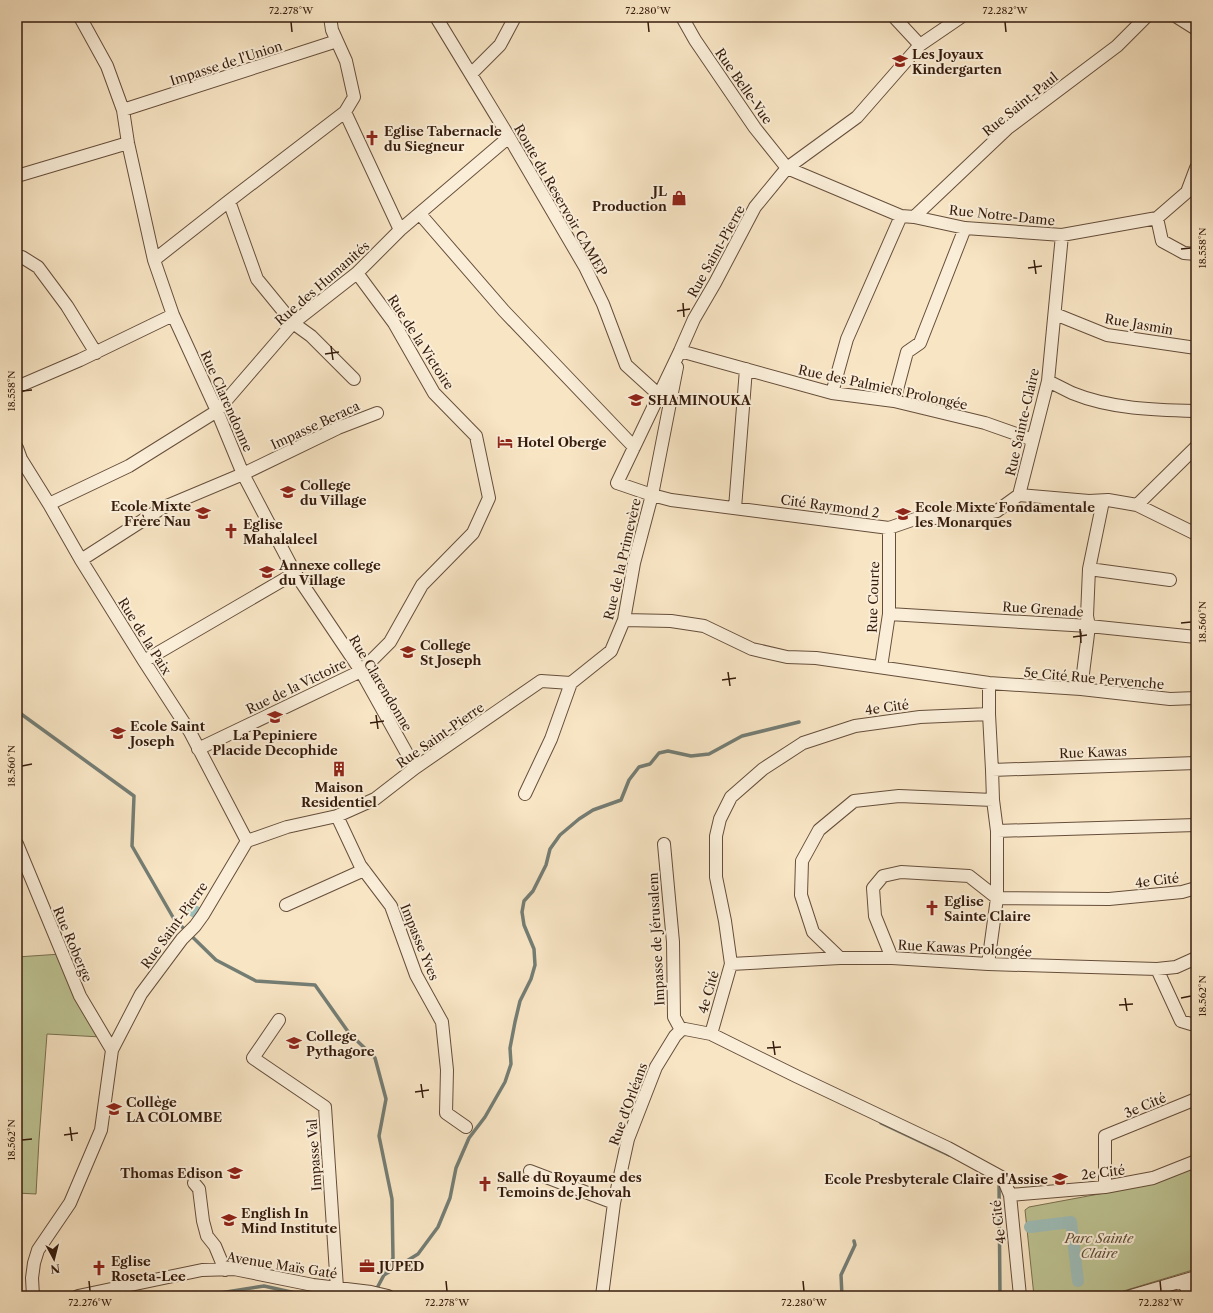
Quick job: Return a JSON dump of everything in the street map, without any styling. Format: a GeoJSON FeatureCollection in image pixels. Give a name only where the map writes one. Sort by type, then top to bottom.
{"type":"FeatureCollection","features":[{"type":"Feature","properties":{"kind":"street","name":"Rue Clarendonne"},"geometry":{"type":"LineString","coordinates":[[80,17],[107,66],[123,110],[128,144],[154,260],[173,315],[217,411],[243,474],[295,573],[361,671],[415,768]]}},
{"type":"Feature","properties":{"kind":"street"},"geometry":{"type":"LineString","coordinates":[[154,260],[345,112],[354,97],[346,61],[332,30],[330,17]]}},
{"type":"Feature","properties":{"kind":"street","name":"Route du Reservoir CAMEP"},"geometry":{"type":"LineString","coordinates":[[436,17],[509,137],[588,273],[603,304],[626,365],[658,395]]}},
{"type":"Feature","properties":{"kind":"street"},"geometry":{"type":"LineString","coordinates":[[471,74],[500,45],[515,17]]}},
{"type":"Feature","properties":{"kind":"street","name":"Rue Belle-Vue"},"geometry":{"type":"LineString","coordinates":[[682,17],[695,40],[755,128],[787,168]]}},
{"type":"Feature","properties":{"kind":"street"},"geometry":{"type":"LineString","coordinates":[[894,17],[920,45]]}},
{"type":"Feature","properties":{"kind":"street","name":"Rue Saint-Pierre"},"geometry":{"type":"LineString","coordinates":[[617,483],[694,319],[715,283],[755,207],[787,168],[856,118],[920,45],[961,17]]}},
{"type":"Feature","properties":{"kind":"street","name":"Rue Saint-Paul"},"geometry":{"type":"LineString","coordinates":[[914,217],[1008,128],[1117,46],[1146,17]]}},
{"type":"Feature","properties":{"kind":"street"},"geometry":{"type":"LineString","coordinates":[[1177,17],[1196,29]]}},
{"type":"Feature","properties":{"kind":"street","name":"Impasse de l'Union"},"geometry":{"type":"LineString","coordinates":[[123,110],[337,42]]}},
{"type":"Feature","properties":{"kind":"street"},"geometry":{"type":"LineString","coordinates":[[345,112],[400,230]]}},
{"type":"Feature","properties":{"kind":"street","name":"Rue des Humanités"},"geometry":{"type":"LineString","coordinates":[[49,504],[129,466],[217,411],[293,323],[357,273],[400,230],[509,137]]}},
{"type":"Feature","properties":{"kind":"street"},"geometry":{"type":"LineString","coordinates":[[17,176],[128,144]]}},
{"type":"Feature","properties":{"kind":"street","name":"Rue Notre-Dame"},"geometry":{"type":"LineString","coordinates":[[787,168],[901,216],[914,217],[965,228],[1062,235],[1157,218]]}},
{"type":"Feature","properties":{"kind":"street"},"geometry":{"type":"LineString","coordinates":[[1196,168],[1187,192],[1157,218],[1162,241],[1184,253],[1196,254]]}},
{"type":"Feature","properties":{"kind":"street"},"geometry":{"type":"LineString","coordinates":[[229,201],[257,278],[293,323],[316,341],[354,380]]}},
{"type":"Feature","properties":{"kind":"street"},"geometry":{"type":"LineString","coordinates":[[420,214],[504,311],[634,447]]}},
{"type":"Feature","properties":{"kind":"street"},"geometry":{"type":"LineString","coordinates":[[832,394],[847,340],[901,216]]}},
{"type":"Feature","properties":{"kind":"street"},"geometry":{"type":"LineString","coordinates":[[894,401],[907,352],[920,343],[965,228]]}},
{"type":"Feature","properties":{"kind":"street","name":"Rue Sainte-Claire"},"geometry":{"type":"LineString","coordinates":[[1019,495],[1048,381],[1062,235]]}},
{"type":"Feature","properties":{"kind":"street"},"geometry":{"type":"LineString","coordinates":[[17,260],[22,257],[38,267],[67,306],[96,352]]}},
{"type":"Feature","properties":{"kind":"street","name":"Rue de la Victoire"},"geometry":{"type":"LineString","coordinates":[[198,750],[361,671],[390,642],[422,585],[473,533],[489,498],[476,436],[434,393],[394,323],[357,273]]}},
{"type":"Feature","properties":{"kind":"street","name":"Rue Jasmin"},"geometry":{"type":"LineString","coordinates":[[1055,314],[1107,335],[1196,348]]}},
{"type":"Feature","properties":{"kind":"street"},"geometry":{"type":"LineString","coordinates":[[17,387],[96,352],[173,315]]}},
{"type":"Feature","properties":{"kind":"street","name":"Rue des Palmiers Prolongée"},"geometry":{"type":"LineString","coordinates":[[680,351],[832,394],[894,401],[985,423],[1033,440]]}},
{"type":"Feature","properties":{"kind":"street","name":"Rue de la Primevère"},"geometry":{"type":"LineString","coordinates":[[526,794],[551,739],[572,683],[611,650],[624,620],[634,562],[652,495],[680,351]]}},
{"type":"Feature","properties":{"kind":"street"},"geometry":{"type":"LineString","coordinates":[[735,508],[746,369]]}},
{"type":"Feature","properties":{"kind":"street"},"geometry":{"type":"LineString","coordinates":[[1048,381],[1073,393],[1101,402],[1152,410],[1196,411]]}},
{"type":"Feature","properties":{"kind":"street","name":"Impasse Beraca"},"geometry":{"type":"LineString","coordinates":[[81,560],[162,508],[243,474],[338,428],[377,413]]}},
{"type":"Feature","properties":{"kind":"street"},"geometry":{"type":"LineString","coordinates":[[1137,504],[1196,447]]}},
{"type":"Feature","properties":{"kind":"street","name":"Rue de la Paix"},"geometry":{"type":"LineString","coordinates":[[18,455],[49,504],[81,560],[190,732],[198,750],[247,841]]}},
{"type":"Feature","properties":{"kind":"street","name":"Cité Raymond 2"},"geometry":{"type":"LineString","coordinates":[[617,483],[670,500],[889,528],[915,519],[970,516],[997,511],[1019,495]]}},
{"type":"Feature","properties":{"kind":"street"},"geometry":{"type":"LineString","coordinates":[[1019,495],[1137,504],[1196,534]]}},
{"type":"Feature","properties":{"kind":"street"},"geometry":{"type":"LineString","coordinates":[[1081,689],[1089,626],[1087,616],[1089,569],[1104,501]]}},
{"type":"Feature","properties":{"kind":"street","name":"Rue Courte"},"geometry":{"type":"LineString","coordinates":[[881,667],[888,614],[889,528]]}},
{"type":"Feature","properties":{"kind":"street"},"geometry":{"type":"LineString","coordinates":[[1089,569],[1170,580]]}},
{"type":"Feature","properties":{"kind":"street"},"geometry":{"type":"LineString","coordinates":[[144,661],[295,573]]}},
{"type":"Feature","properties":{"kind":"street","name":"Rue Grenade"},"geometry":{"type":"LineString","coordinates":[[888,614],[1089,626],[1196,637]]}},
{"type":"Feature","properties":{"kind":"street","name":"5e Cité Rue Pervenche"},"geometry":{"type":"LineString","coordinates":[[624,620],[671,621],[704,626],[752,648],[787,657],[816,658],[990,683],[1081,689],[1170,699],[1196,698]]}},
{"type":"Feature","properties":{"kind":"street","name":"Rue Saint-Pierre"},"geometry":{"type":"LineString","coordinates":[[33,1296],[32,1278],[38,1250],[70,1203],[101,1130],[112,1050],[141,994],[182,939],[195,926],[247,841],[287,827],[337,816],[375,798],[415,768],[541,681],[572,683]]}},
{"type":"Feature","properties":{"kind":"street"},"geometry":{"type":"LineString","coordinates":[[988,964],[998,898],[997,831],[993,800],[989,714],[990,683]]}},
{"type":"Feature","properties":{"kind":"street","name":"4e Cité"},"geometry":{"type":"LineString","coordinates":[[989,714],[920,717],[855,726],[803,743],[763,769],[731,797],[720,819],[716,836],[716,877],[725,921],[731,964],[712,1034],[796,1076],[962,1155],[1003,1178],[1010,1195],[1020,1296]]}},
{"type":"Feature","properties":{"kind":"street","name":"Rue Kawas"},"geometry":{"type":"LineString","coordinates":[[992,770],[1196,763]]}},
{"type":"Feature","properties":{"kind":"street"},"geometry":{"type":"LineString","coordinates":[[840,958],[813,932],[801,895],[802,861],[819,830],[854,801],[899,796],[993,800]]}},
{"type":"Feature","properties":{"kind":"street","name":"Impasse Yves"},"geometry":{"type":"LineString","coordinates":[[337,816],[360,865],[391,906],[416,975],[442,1022],[447,1070],[446,1113],[466,1127]]}},
{"type":"Feature","properties":{"kind":"street"},"geometry":{"type":"LineString","coordinates":[[997,831],[1196,824]]}},
{"type":"Feature","properties":{"kind":"street","name":"Rue Roberge"},"geometry":{"type":"LineString","coordinates":[[17,844],[80,996],[112,1050]]}},
{"type":"Feature","properties":{"kind":"street","name":"Impasse de Jérusalem"},"geometry":{"type":"LineString","coordinates":[[664,844],[673,942],[674,1017],[680,1030]]}},
{"type":"Feature","properties":{"kind":"street"},"geometry":{"type":"LineString","coordinates":[[286,905],[364,870]]}},
{"type":"Feature","properties":{"kind":"street"},"geometry":{"type":"LineString","coordinates":[[892,958],[875,916],[873,888],[883,876],[901,872],[969,876],[998,898]]}},
{"type":"Feature","properties":{"kind":"street","name":"4e Cité"},"geometry":{"type":"LineString","coordinates":[[998,898],[1109,899],[1182,892],[1196,888]]}},
{"type":"Feature","properties":{"kind":"street","name":"Rue Kawas Prolongée"},"geometry":{"type":"LineString","coordinates":[[731,964],[840,958],[892,958],[988,964],[1157,969],[1176,966],[1196,958]]}},
{"type":"Feature","properties":{"kind":"street"},"geometry":{"type":"LineString","coordinates":[[1157,969],[1181,1021],[1196,1024]]}},
{"type":"Feature","properties":{"kind":"street","name":"Impasse Val"},"geometry":{"type":"LineString","coordinates":[[279,1020],[253,1058],[325,1107],[337,1288]]}},
{"type":"Feature","properties":{"kind":"street"},"geometry":{"type":"LineString","coordinates":[[680,1030],[685,1029],[712,1034]]}},
{"type":"Feature","properties":{"kind":"street","name":"Rue d'Orléans"},"geometry":{"type":"LineString","coordinates":[[602,1296],[614,1203],[628,1139],[656,1067],[680,1030]]}},
{"type":"Feature","properties":{"kind":"street","name":"3e Cité"},"geometry":{"type":"LineString","coordinates":[[1105,1187],[1105,1136],[1196,1098]]}},
{"type":"Feature","properties":{"kind":"street","name":"2e Cité"},"geometry":{"type":"LineString","coordinates":[[1010,1195],[1105,1187],[1153,1178],[1196,1160]]}},
{"type":"Feature","properties":{"kind":"street"},"geometry":{"type":"LineString","coordinates":[[530,1171],[614,1203]]}},
{"type":"Feature","properties":{"kind":"street"},"geometry":{"type":"LineString","coordinates":[[194,1183],[199,1189],[203,1221],[208,1236],[215,1246],[225,1270]]}},
{"type":"Feature","properties":{"kind":"street","name":"Avenue Maïs Gaté"},"geometry":{"type":"LineString","coordinates":[[78,1296],[114,1292],[202,1270],[234,1270],[312,1290],[337,1288],[379,1294]]}},
{"type":"Feature","properties":{"kind":"street"},"geometry":{"type":"LineString","coordinates":[[1131,1296],[1196,1277]]}},
{"type":"Feature","properties":{"kind":"street"},"geometry":{"type":"LineString","coordinates":[[1182,1281],[1190,1296]]}},
{"type":"Feature","properties":{"kind":"green space"},"geometry":{"type":"Polygon","coordinates":[[[61,954],[101,1037],[47,1034],[36,1194],[17,1193],[17,957],[61,954]]]}},
{"type":"Feature","properties":{"kind":"green space","name":"Parc Sainte Claire"},"geometry":{"type":"Polygon","coordinates":[[[1196,1166],[1196,1269],[1107,1296],[1034,1296],[1025,1210],[1029,1207],[1153,1184],[1196,1166]]]}},
{"type":"Feature","properties":{"kind":"waterway"},"geometry":{"type":"LineString","coordinates":[[17,711],[134,796],[132,846],[174,919],[216,960],[256,981],[315,985],[349,1033],[375,1058],[386,1099],[379,1136],[392,1199],[393,1258],[376,1290]]}},
{"type":"Feature","properties":{"kind":"waterway"},"geometry":{"type":"LineString","coordinates":[[384,1275],[418,1254],[438,1227],[450,1198],[456,1168],[469,1138],[485,1117],[505,1082],[511,1064],[510,1048],[520,1001],[531,979],[535,965],[534,949],[524,925],[522,912],[524,901],[533,891],[546,865],[550,849],[560,835],[579,819],[593,810],[621,800],[629,780],[639,767],[650,764],[659,753],[668,751],[691,756],[709,754],[742,736],[799,722]]}},
{"type":"Feature","properties":{"kind":"waterway"},"geometry":{"type":"LineString","coordinates":[[189,908],[199,914]]}},
{"type":"Feature","properties":{"kind":"waterway"},"geometry":{"type":"LineString","coordinates":[[881,1123],[949,1155]]}},
{"type":"Feature","properties":{"kind":"waterway"},"geometry":{"type":"LineString","coordinates":[[999,1181],[1000,1296]]}},
{"type":"Feature","properties":{"kind":"waterway"},"geometry":{"type":"LineString","coordinates":[[1030,1227],[1071,1222],[1078,1281]]}},
{"type":"Feature","properties":{"kind":"waterway"},"geometry":{"type":"LineString","coordinates":[[842,1296],[841,1275],[855,1245],[854,1241]]}},
{"type":"Feature","properties":{"kind":"waterway"},"geometry":{"type":"LineString","coordinates":[[201,1296],[264,1286],[309,1296]]}},
{"type":"Feature","properties":{"kind":"place","name":"Les Joyaux Kindergarten"},"geometry":{"type":"Point","coordinates":[900,61]}},
{"type":"Feature","properties":{"kind":"place","name":"Eglise Tabernacle du Siegneur"},"geometry":{"type":"Point","coordinates":[372,138]}},
{"type":"Feature","properties":{"kind":"place","name":"JL Production"},"geometry":{"type":"Point","coordinates":[679,198]}},
{"type":"Feature","properties":{"kind":"place","name":"SHAMINOUKA"},"geometry":{"type":"Point","coordinates":[636,400]}},
{"type":"Feature","properties":{"kind":"place","name":"Hotel Oberge"},"geometry":{"type":"Point","coordinates":[505,442]}},
{"type":"Feature","properties":{"kind":"place","name":"College du Village"},"geometry":{"type":"Point","coordinates":[288,492]}},
{"type":"Feature","properties":{"kind":"place","name":"Ecole Mixte Frère Nau"},"geometry":{"type":"Point","coordinates":[203,513]}},
{"type":"Feature","properties":{"kind":"place","name":"Ecole Mixte Fondamentale les Monarques"},"geometry":{"type":"Point","coordinates":[903,514]}},
{"type":"Feature","properties":{"kind":"place","name":"Eglise Mahalaleel"},"geometry":{"type":"Point","coordinates":[231,531]}},
{"type":"Feature","properties":{"kind":"place","name":"Annexe college du Village"},"geometry":{"type":"Point","coordinates":[267,572]}},
{"type":"Feature","properties":{"kind":"place","name":"College St Joseph"},"geometry":{"type":"Point","coordinates":[408,652]}},
{"type":"Feature","properties":{"kind":"place","name":"La Pepiniere Placide Decophide"},"geometry":{"type":"Point","coordinates":[275,717]}},
{"type":"Feature","properties":{"kind":"place","name":"Ecole Saint Joseph"},"geometry":{"type":"Point","coordinates":[118,733]}},
{"type":"Feature","properties":{"kind":"place","name":"Maison Residentiel"},"geometry":{"type":"Point","coordinates":[339,769]}},
{"type":"Feature","properties":{"kind":"place","name":"Eglise Sainte Claire"},"geometry":{"type":"Point","coordinates":[932,908]}},
{"type":"Feature","properties":{"kind":"place","name":"College Pythagore"},"geometry":{"type":"Point","coordinates":[294,1043]}},
{"type":"Feature","properties":{"kind":"place","name":"Collège LA COLOMBE"},"geometry":{"type":"Point","coordinates":[114,1109]}},
{"type":"Feature","properties":{"kind":"place","name":"Thomas Edison"},"geometry":{"type":"Point","coordinates":[235,1173]}},
{"type":"Feature","properties":{"kind":"place","name":"Ecole Presbyterale Claire d'Assise"},"geometry":{"type":"Point","coordinates":[1060,1179]}},
{"type":"Feature","properties":{"kind":"place","name":"Salle du Royaume des Temoins de Jehovah"},"geometry":{"type":"Point","coordinates":[485,1184]}},
{"type":"Feature","properties":{"kind":"place","name":"English In Mind Institute"},"geometry":{"type":"Point","coordinates":[229,1220]}},
{"type":"Feature","properties":{"kind":"place","name":"JUPED"},"geometry":{"type":"Point","coordinates":[367,1266]}},
{"type":"Feature","properties":{"kind":"place","name":"Eglise Roseta-Lee"},"geometry":{"type":"Point","coordinates":[99,1268]}}]}
